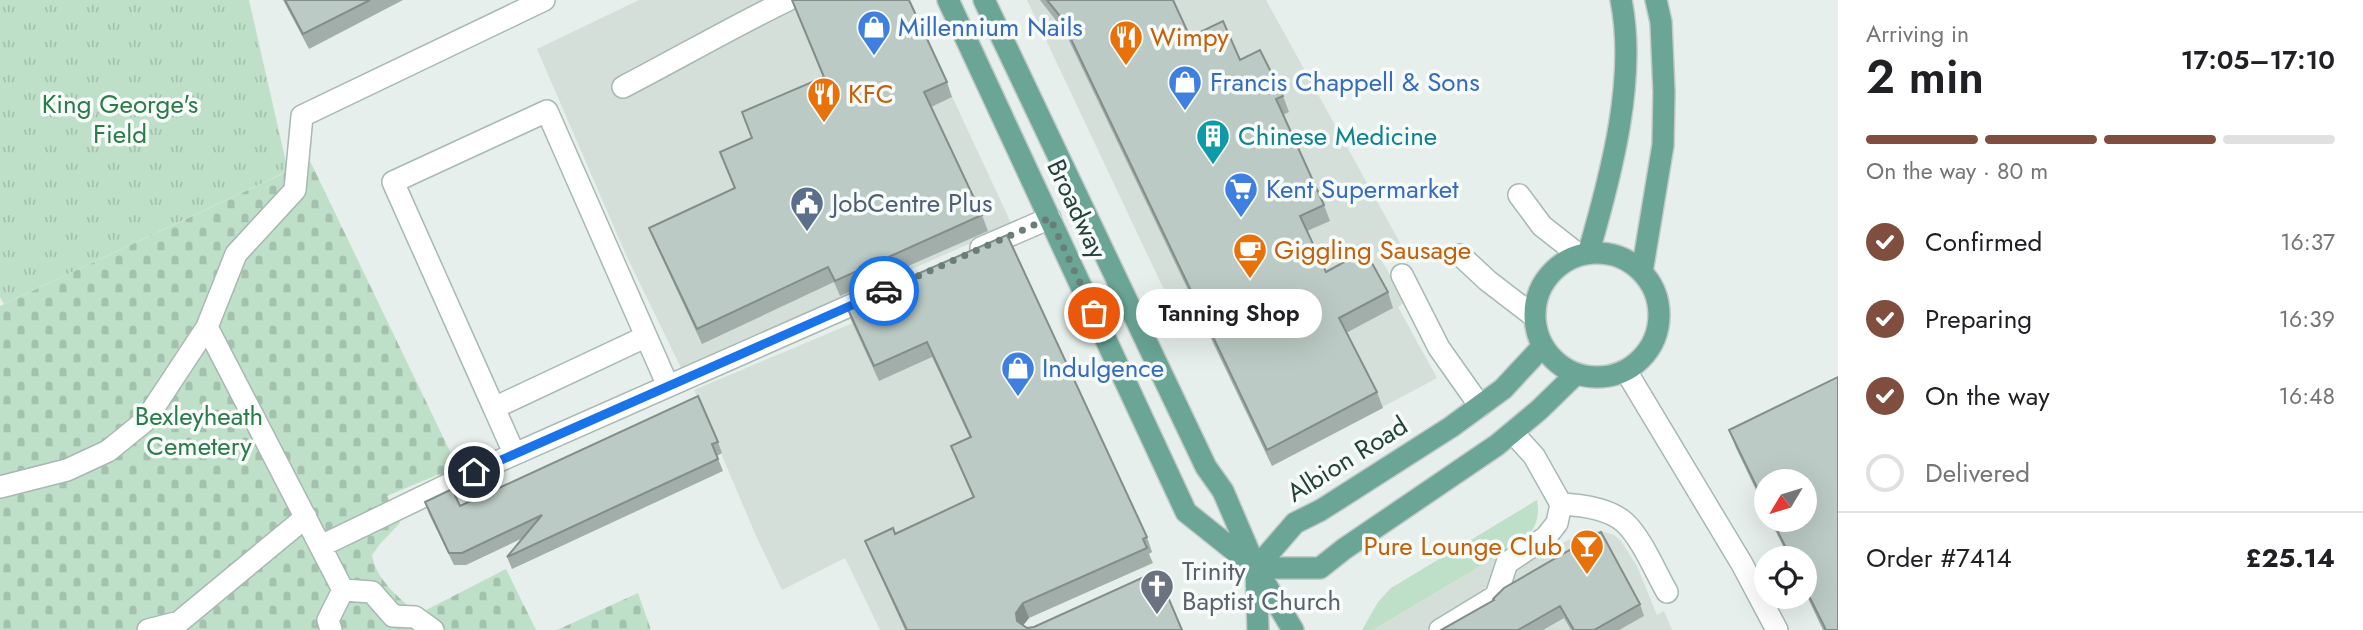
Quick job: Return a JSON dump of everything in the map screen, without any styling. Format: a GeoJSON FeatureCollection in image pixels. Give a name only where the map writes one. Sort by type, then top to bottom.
{"type":"FeatureCollection","features":[{"type":"Feature","properties":{"kind":"main road","name":"Broadway"},"geometry":{"type":"LineString","coordinates":[[948,0],[1186,512],[1256,568],[1258,630]]}},
{"type":"Feature","properties":{"kind":"main road","name":"Broadway"},"geometry":{"type":"LineString","coordinates":[[984,0],[1181,417],[1206,467],[1223,491],[1256,568],[1293,630]]}},
{"type":"Feature","properties":{"kind":"main road"},"geometry":{"type":"LineString","coordinates":[[1584,253],[1605,193],[1627,71],[1621,0]]}},
{"type":"Feature","properties":{"kind":"main road"},"geometry":{"type":"LineString","coordinates":[[1642,272],[1663,145],[1661,22],[1656,0]]}},
{"type":"Feature","properties":{"kind":"main road"},"geometry":{"type":"LineString","coordinates":[[1584,253],[1613,255],[1629,261],[1642,272],[1654,290],[1659,305],[1659,327],[1651,347],[1626,371],[1597,378],[1576,374],[1557,363],[1544,346],[1536,329],[1539,292],[1548,276],[1562,263],[1584,253]]}},
{"type":"Feature","properties":{"kind":"main road","name":"Albion Road"},"geometry":{"type":"LineString","coordinates":[[1256,568],[1295,523],[1368,481],[1480,406],[1503,389],[1544,346]]}},
{"type":"Feature","properties":{"kind":"main road"},"geometry":{"type":"LineString","coordinates":[[1256,568],[1320,568],[1513,433],[1576,374]]}},
{"type":"Feature","properties":{"kind":"street"},"geometry":{"type":"LineString","coordinates":[[0,487],[68,470],[108,451],[145,421],[207,327],[236,254],[295,190],[302,116],[544,0]]}},
{"type":"Feature","properties":{"kind":"street"},"geometry":{"type":"LineString","coordinates":[[623,87],[701,47],[732,27],[788,0]]}},
{"type":"Feature","properties":{"kind":"street"},"geometry":{"type":"LineString","coordinates":[[514,453],[393,182],[547,111],[668,386]]}},
{"type":"Feature","properties":{"kind":"street"},"geometry":{"type":"LineString","coordinates":[[1519,195],[1542,226],[1584,253]]}},
{"type":"Feature","properties":{"kind":"street"},"geometry":{"type":"LineString","coordinates":[[961,257],[1050,218]]}},
{"type":"Feature","properties":{"kind":"street"},"geometry":{"type":"LineString","coordinates":[[1460,255],[1488,281],[1535,317]]}},
{"type":"Feature","properties":{"kind":"street"},"geometry":{"type":"LineString","coordinates":[[1402,275],[1440,348],[1480,406]]}},
{"type":"Feature","properties":{"kind":"street"},"geometry":{"type":"LineString","coordinates":[[321,546],[514,453],[884,291]]}},
{"type":"Feature","properties":{"kind":"street"},"geometry":{"type":"LineString","coordinates":[[207,327],[344,590]]}},
{"type":"Feature","properties":{"kind":"street"},"geometry":{"type":"LineString","coordinates":[[494,408],[645,337]]}},
{"type":"Feature","properties":{"kind":"street"},"geometry":{"type":"LineString","coordinates":[[1626,371],[1742,564],[1777,630]]}},
{"type":"Feature","properties":{"kind":"street"},"geometry":{"type":"LineString","coordinates":[[1440,630],[1496,596],[1507,564],[1546,537],[1558,523],[1561,504],[1534,456],[1513,433]]}},
{"type":"Feature","properties":{"kind":"street"},"geometry":{"type":"LineString","coordinates":[[1561,504],[1601,510],[1622,520],[1634,534],[1667,592]]}},
{"type":"Feature","properties":{"kind":"street"},"geometry":{"type":"LineString","coordinates":[[148,630],[179,622],[306,517]]}},
{"type":"Feature","properties":{"kind":"street"},"geometry":{"type":"LineString","coordinates":[[344,590],[372,592],[394,623],[415,617],[433,630]]}},
{"type":"Feature","properties":{"kind":"street"},"geometry":{"type":"LineString","coordinates":[[331,630],[328,620],[344,590]]}},
{"type":"Feature","properties":{"kind":"shaded area"},"geometry":{"type":"Polygon","coordinates":[[[639,0],[907,0],[1012,225],[682,370],[626,255],[537,49],[639,0]]]}},
{"type":"Feature","properties":{"kind":"shaded area"},"geometry":{"type":"Polygon","coordinates":[[[1027,0],[1266,0],[1404,250],[1382,261],[1405,302],[1398,307],[1437,378],[1272,466],[1203,323],[1184,332],[1027,0]]]}},
{"type":"Feature","properties":{"kind":"shaded area"},"geometry":{"type":"Polygon","coordinates":[[[1013,249],[1152,552],[983,630],[880,630],[845,558],[782,590],[694,390],[853,323],[1013,249]]]}},
{"type":"Feature","properties":{"kind":"shaded area"},"geometry":{"type":"Polygon","coordinates":[[[1587,530],[1614,535],[1621,541],[1637,566],[1657,615],[1664,611],[1672,630],[1373,630],[1524,540],[1534,558],[1587,530]]]}},
{"type":"Feature","properties":{"kind":"green space","name":"King George's Field"},"geometry":{"type":"Polygon","coordinates":[[[0,0],[249,0],[288,171],[4,304],[0,297],[0,0]]]}},
{"type":"Feature","properties":{"kind":"green space","name":"Bexleyheath Cemetery"},"geometry":{"type":"Polygon","coordinates":[[[310,161],[459,470],[447,476],[437,475],[387,496],[400,523],[372,555],[374,564],[384,582],[421,617],[428,609],[506,569],[536,630],[0,630],[0,306],[310,161]]]}},
{"type":"Feature","properties":{"kind":"green space"},"geometry":{"type":"Polygon","coordinates":[[[1537,500],[1536,522],[1524,540],[1373,630],[1362,630],[1378,602],[1391,588],[1537,500]]]}},
{"type":"Feature","properties":{"kind":"green space"},"geometry":{"type":"Polygon","coordinates":[[[638,593],[651,630],[557,630],[638,593]]]}},
{"type":"Feature","properties":{"kind":"building"},"geometry":{"type":"Polygon","coordinates":[[[285,0],[370,0],[303,34],[285,0]]]}},
{"type":"Feature","properties":{"kind":"building"},"geometry":{"type":"Polygon","coordinates":[[[792,0],[909,0],[947,82],[924,92],[982,215],[835,281],[828,267],[697,329],[649,228],[735,188],[720,152],[752,138],[742,112],[824,77],[792,0]]]}},
{"type":"Feature","properties":{"kind":"building"},"geometry":{"type":"Polygon","coordinates":[[[1047,0],[1173,0],[1190,37],[1223,21],[1240,60],[1260,50],[1283,96],[1276,99],[1324,205],[1300,216],[1326,272],[1355,256],[1368,256],[1388,292],[1339,318],[1377,392],[1267,450],[1060,16],[1047,0]]]}},
{"type":"Feature","properties":{"kind":"building"},"geometry":{"type":"Polygon","coordinates":[[[1007,235],[1147,537],[1143,539],[1147,548],[1023,603],[1016,613],[1017,621],[1027,628],[1034,627],[1157,571],[1182,630],[907,630],[865,541],[893,528],[895,534],[974,497],[951,446],[971,437],[927,342],[874,366],[846,305],[1007,235]]]}},
{"type":"Feature","properties":{"kind":"building"},"geometry":{"type":"Polygon","coordinates":[[[1838,377],[1838,630],[1826,630],[1816,609],[1817,546],[1785,546],[1778,532],[1817,532],[1817,469],[1754,469],[1754,481],[1729,430],[1838,377]]]}},
{"type":"Feature","properties":{"kind":"building"},"geometry":{"type":"Polygon","coordinates":[[[698,396],[718,442],[712,444],[718,459],[507,557],[542,515],[462,553],[449,553],[425,502],[452,489],[460,506],[698,396]]]}},
{"type":"Feature","properties":{"kind":"building","name":"Pure Lounge Club"},"geometry":{"type":"Polygon","coordinates":[[[1601,532],[1640,604],[1594,630],[1574,630],[1560,606],[1518,630],[1441,630],[1494,600],[1504,588],[1601,532]]]}},
{"type":"Feature","properties":{"kind":"way so far"},"geometry":{"type":"LineString","coordinates":[[884,291],[1050,218],[1094,313]]}},
{"type":"Feature","properties":{"kind":"place","name":"Millennium Nails"},"geometry":{"type":"Point","coordinates":[874,57]}},
{"type":"Feature","properties":{"kind":"place","name":"Wimpy"},"geometry":{"type":"Point","coordinates":[1126,67]}},
{"type":"Feature","properties":{"kind":"place","name":"Francis Chappell & Sons"},"geometry":{"type":"Point","coordinates":[1185,112]}},
{"type":"Feature","properties":{"kind":"place","name":"KFC"},"geometry":{"type":"Point","coordinates":[824,124]}},
{"type":"Feature","properties":{"kind":"place","name":"Chinese Medicine"},"geometry":{"type":"Point","coordinates":[1213,166]}},
{"type":"Feature","properties":{"kind":"place","name":"Kent Supermarket"},"geometry":{"type":"Point","coordinates":[1241,219]}},
{"type":"Feature","properties":{"kind":"place","name":"JobCentre Plus"},"geometry":{"type":"Point","coordinates":[807,233]}},
{"type":"Feature","properties":{"kind":"place","name":"Giggling Sausage"},"geometry":{"type":"Point","coordinates":[1250,280]}},
{"type":"Feature","properties":{"kind":"place","name":"Tanning Shop"},"geometry":{"type":"Point","coordinates":[1094,313]}},
{"type":"Feature","properties":{"kind":"place","name":"Indulgence"},"geometry":{"type":"Point","coordinates":[1018,398]}},
{"type":"Feature","properties":{"kind":"place","name":"Pure Lounge Club"},"geometry":{"type":"Point","coordinates":[1587,576]}},
{"type":"Feature","properties":{"kind":"place","name":"Trinity Baptist Church"},"geometry":{"type":"Point","coordinates":[1157,616]}},
{"type":"Feature","properties":{"kind":"route"},"geometry":{"type":"LineString","coordinates":[[474,472],[884,291]]}}]}
